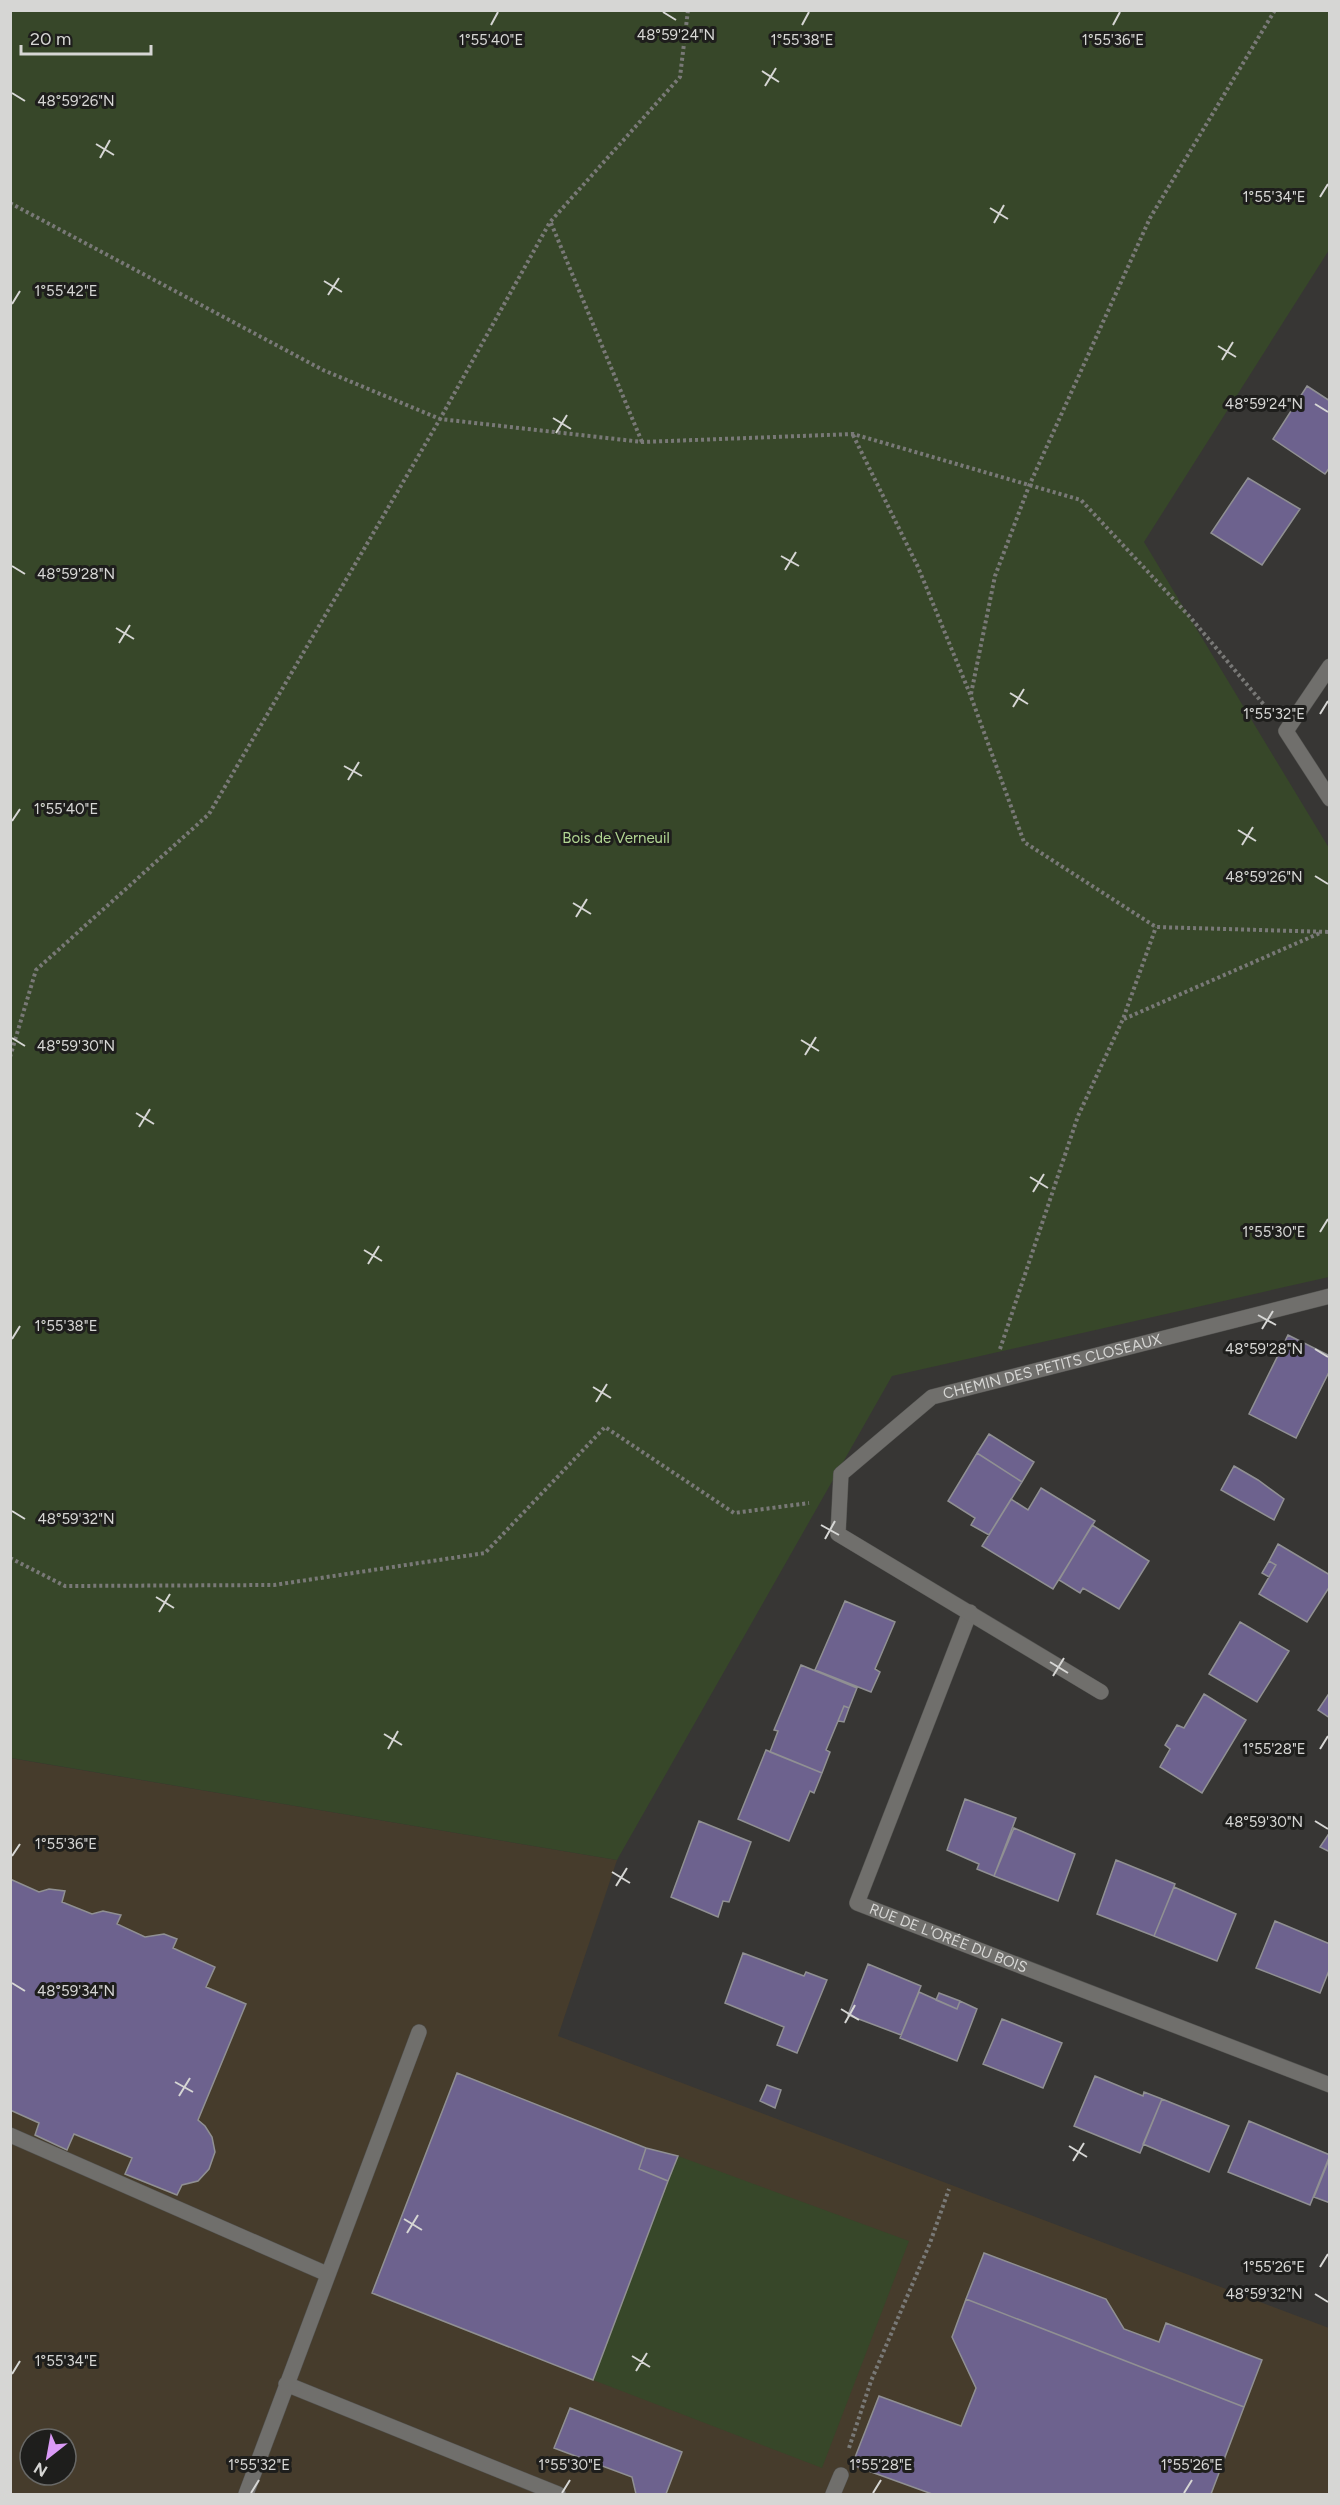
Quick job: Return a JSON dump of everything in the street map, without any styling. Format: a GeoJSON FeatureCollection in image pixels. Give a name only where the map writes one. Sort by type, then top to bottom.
{"type":"FeatureCollection","features":[{"type":"Feature","properties":{"kind":"street"},"geometry":{"type":"LineString","coordinates":[[1329,666],[1286,731],[1329,799]]}},
{"type":"Feature","properties":{"kind":"street","name":"CHEMIN DES PETITS CLOSEAUX"},"geometry":{"type":"LineString","coordinates":[[1101,1692],[838,1533],[841,1474],[932,1398],[1329,1296]]}},
{"type":"Feature","properties":{"kind":"street","name":"RUE DE L'ORÉE DU BOIS"},"geometry":{"type":"LineString","coordinates":[[970,1612],[857,1904],[1329,2085]]}},
{"type":"Feature","properties":{"kind":"street"},"geometry":{"type":"LineString","coordinates":[[246,2494],[419,2032]]}},
{"type":"Feature","properties":{"kind":"street"},"geometry":{"type":"LineString","coordinates":[[10,2135],[327,2274]]}},
{"type":"Feature","properties":{"kind":"street"},"geometry":{"type":"LineString","coordinates":[[286,2384],[558,2494]]}},
{"type":"Feature","properties":{"kind":"street"},"geometry":{"type":"LineString","coordinates":[[833,2494],[841,2475]]}},
{"type":"Feature","properties":{"kind":"path"},"geometry":{"type":"LineString","coordinates":[[10,1057],[36,970],[209,814],[440,419],[550,222],[680,77],[688,10]]}},
{"type":"Feature","properties":{"kind":"path"},"geometry":{"type":"LineString","coordinates":[[970,694],[995,576],[1029,486],[1150,218],[1275,10]]}},
{"type":"Feature","properties":{"kind":"path"},"geometry":{"type":"LineString","coordinates":[[10,203],[323,370],[440,419],[642,442],[853,434],[1081,500],[1190,617],[1286,731]]}},
{"type":"Feature","properties":{"kind":"path"},"geometry":{"type":"LineString","coordinates":[[550,222],[642,442]]}},
{"type":"Feature","properties":{"kind":"path"},"geometry":{"type":"LineString","coordinates":[[853,434],[918,567],[970,694],[1024,842],[1156,927],[1329,932]]}},
{"type":"Feature","properties":{"kind":"path"},"geometry":{"type":"LineString","coordinates":[[988,1383],[1078,1116],[1123,1019],[1156,927]]}},
{"type":"Feature","properties":{"kind":"path"},"geometry":{"type":"LineString","coordinates":[[1123,1019],[1323,932]]}},
{"type":"Feature","properties":{"kind":"path"},"geometry":{"type":"LineString","coordinates":[[10,1558],[65,1586],[274,1585],[484,1553],[605,1427],[734,1513],[840,1499]]}},
{"type":"Feature","properties":{"kind":"path"},"geometry":{"type":"LineString","coordinates":[[841,2475],[871,2381],[930,2243],[949,2189]]}},
{"type":"Feature","properties":{"kind":"shaded area"},"geometry":{"type":"Polygon","coordinates":[[[10,1758],[617,1860],[558,2036],[1329,2328],[1329,2494],[11,2494],[10,1758]]]}},
{"type":"Feature","properties":{"kind":"green space","name":"Bois de Verneuil"},"geometry":{"type":"Polygon","coordinates":[[[10,11],[1329,11],[1329,250],[1144,542],[1329,848],[1329,1277],[892,1376],[617,1860],[11,1758],[10,11]]]}},
{"type":"Feature","properties":{"kind":"green space"},"geometry":{"type":"Polygon","coordinates":[[[678,2156],[909,2241],[822,2468],[593,2380],[678,2156]]]}},
{"type":"Feature","properties":{"kind":"building"},"geometry":{"type":"Polygon","coordinates":[[[1307,386],[1330,401],[1330,467],[1325,474],[1273,439],[1307,386]]]}},
{"type":"Feature","properties":{"kind":"building"},"geometry":{"type":"Polygon","coordinates":[[[1248,478],[1300,509],[1262,565],[1211,533],[1248,478]]]}},
{"type":"Feature","properties":{"kind":"building"},"geometry":{"type":"Polygon","coordinates":[[[1288,1335],[1330,1356],[1330,1370],[1296,1438],[1249,1414],[1288,1335]]]}},
{"type":"Feature","properties":{"kind":"building"},"geometry":{"type":"Polygon","coordinates":[[[989,1434],[1034,1462],[1022,1482],[977,1453],[989,1434]]]}},
{"type":"Feature","properties":{"kind":"building"},"geometry":{"type":"Polygon","coordinates":[[[977,1453],[1022,1482],[989,1535],[971,1525],[975,1518],[948,1501],[977,1453]]]}},
{"type":"Feature","properties":{"kind":"building"},"geometry":{"type":"Polygon","coordinates":[[[1234,1466],[1284,1499],[1274,1520],[1221,1490],[1234,1466]]]}},
{"type":"Feature","properties":{"kind":"building"},"geometry":{"type":"Polygon","coordinates":[[[1041,1488],[1095,1521],[1053,1589],[982,1546],[1011,1499],[1028,1510],[1041,1488]]]}},
{"type":"Feature","properties":{"kind":"building"},"geometry":{"type":"Polygon","coordinates":[[[1092,1525],[1149,1561],[1119,1609],[1083,1588],[1080,1593],[1059,1580],[1092,1525]]]}},
{"type":"Feature","properties":{"kind":"building"},"geometry":{"type":"Polygon","coordinates":[[[1278,1544],[1330,1575],[1330,1586],[1307,1622],[1259,1594],[1276,1565],[1269,1561],[1278,1544]]]}},
{"type":"Feature","properties":{"kind":"building"},"geometry":{"type":"Polygon","coordinates":[[[1269,1561],[1276,1565],[1269,1577],[1262,1573],[1269,1561]]]}},
{"type":"Feature","properties":{"kind":"building"},"geometry":{"type":"Polygon","coordinates":[[[845,1601],[895,1622],[875,1669],[880,1672],[871,1692],[815,1670],[845,1601]]]}},
{"type":"Feature","properties":{"kind":"building"},"geometry":{"type":"Polygon","coordinates":[[[1240,1622],[1289,1651],[1257,1702],[1209,1674],[1240,1622]]]}},
{"type":"Feature","properties":{"kind":"building"},"geometry":{"type":"Polygon","coordinates":[[[801,1665],[857,1688],[849,1708],[844,1706],[826,1750],[830,1752],[822,1773],[770,1752],[778,1731],[774,1730],[801,1665]]]}},
{"type":"Feature","properties":{"kind":"building"},"geometry":{"type":"Polygon","coordinates":[[[1330,1692],[1330,1718],[1318,1710],[1330,1692]]]}},
{"type":"Feature","properties":{"kind":"building"},"geometry":{"type":"Polygon","coordinates":[[[1204,1694],[1246,1720],[1202,1793],[1160,1767],[1170,1749],[1165,1745],[1177,1725],[1184,1728],[1204,1694]]]}},
{"type":"Feature","properties":{"kind":"building"},"geometry":{"type":"Polygon","coordinates":[[[844,1706],[849,1708],[844,1722],[838,1721],[844,1706]]]}},
{"type":"Feature","properties":{"kind":"building"},"geometry":{"type":"Polygon","coordinates":[[[766,1750],[822,1773],[814,1793],[810,1791],[789,1841],[738,1819],[766,1750]]]}},
{"type":"Feature","properties":{"kind":"building"},"geometry":{"type":"Polygon","coordinates":[[[965,1799],[1016,1818],[994,1876],[977,1869],[979,1864],[947,1850],[965,1799]]]}},
{"type":"Feature","properties":{"kind":"building"},"geometry":{"type":"Polygon","coordinates":[[[699,1821],[751,1842],[729,1902],[723,1901],[718,1917],[671,1897],[699,1821]]]}},
{"type":"Feature","properties":{"kind":"building"},"geometry":{"type":"Polygon","coordinates":[[[1014,1828],[1075,1854],[1058,1901],[994,1876],[1014,1828]]]}},
{"type":"Feature","properties":{"kind":"building"},"geometry":{"type":"Polygon","coordinates":[[[1330,1832],[1330,1852],[1320,1847],[1330,1832]]]}},
{"type":"Feature","properties":{"kind":"building"},"geometry":{"type":"Polygon","coordinates":[[[1116,1860],[1175,1884],[1154,1936],[1097,1914],[1116,1860]]]}},
{"type":"Feature","properties":{"kind":"building"},"geometry":{"type":"Polygon","coordinates":[[[10,1879],[39,1892],[49,1889],[65,1891],[62,1902],[92,1914],[103,1911],[121,1915],[117,1924],[145,1937],[164,1934],[177,1939],[173,1948],[215,1967],[206,1987],[246,2004],[198,2120],[212,2137],[215,2152],[209,2169],[198,2181],[182,2185],[177,2195],[125,2174],[132,2158],[74,2134],[67,2150],[35,2135],[39,2123],[10,2110],[10,1879]]]}},
{"type":"Feature","properties":{"kind":"building"},"geometry":{"type":"Polygon","coordinates":[[[1174,1887],[1236,1914],[1217,1961],[1154,1936],[1174,1887]]]}},
{"type":"Feature","properties":{"kind":"building"},"geometry":{"type":"Polygon","coordinates":[[[1275,1921],[1330,1944],[1330,1968],[1320,1993],[1256,1968],[1275,1921]]]}},
{"type":"Feature","properties":{"kind":"building"},"geometry":{"type":"Polygon","coordinates":[[[743,1953],[804,1976],[806,1972],[827,1980],[797,2053],[777,2045],[784,2027],[725,2003],[743,1953]]]}},
{"type":"Feature","properties":{"kind":"building"},"geometry":{"type":"Polygon","coordinates":[[[868,1964],[921,1986],[901,2035],[848,2015],[868,1964]]]}},
{"type":"Feature","properties":{"kind":"building"},"geometry":{"type":"Polygon","coordinates":[[[919,1992],[957,2009],[960,2001],[977,2009],[957,2061],[900,2038],[919,1992]]]}},
{"type":"Feature","properties":{"kind":"building"},"geometry":{"type":"Polygon","coordinates":[[[939,1993],[960,2001],[957,2009],[936,2000],[939,1993]]]}},
{"type":"Feature","properties":{"kind":"building"},"geometry":{"type":"Polygon","coordinates":[[[1002,2019],[1062,2043],[1043,2088],[983,2064],[1002,2019]]]}},
{"type":"Feature","properties":{"kind":"building"},"geometry":{"type":"Polygon","coordinates":[[[457,2073],[646,2148],[639,2169],[668,2181],[593,2380],[372,2293],[457,2073]]]}},
{"type":"Feature","properties":{"kind":"building"},"geometry":{"type":"Polygon","coordinates":[[[1095,2076],[1143,2096],[1144,2092],[1162,2099],[1140,2153],[1074,2126],[1095,2076]]]}},
{"type":"Feature","properties":{"kind":"building"},"geometry":{"type":"Polygon","coordinates":[[[767,2085],[781,2090],[775,2108],[760,2101],[767,2085]]]}},
{"type":"Feature","properties":{"kind":"building"},"geometry":{"type":"Polygon","coordinates":[[[1162,2099],[1229,2126],[1209,2172],[1143,2144],[1162,2099]]]}},
{"type":"Feature","properties":{"kind":"building"},"geometry":{"type":"Polygon","coordinates":[[[1249,2121],[1330,2155],[1310,2205],[1228,2172],[1249,2121]]]}},
{"type":"Feature","properties":{"kind":"building"},"geometry":{"type":"Polygon","coordinates":[[[646,2148],[678,2156],[668,2181],[639,2169],[646,2148]]]}},
{"type":"Feature","properties":{"kind":"building"},"geometry":{"type":"Polygon","coordinates":[[[1330,2157],[1330,2203],[1314,2197],[1330,2157]]]}},
{"type":"Feature","properties":{"kind":"building"},"geometry":{"type":"Polygon","coordinates":[[[984,2253],[1106,2299],[1124,2329],[1159,2342],[1166,2323],[1262,2360],[1244,2407],[966,2299],[984,2253]]]}},
{"type":"Feature","properties":{"kind":"building"},"geometry":{"type":"Polygon","coordinates":[[[966,2299],[1244,2407],[1211,2494],[932,2494],[852,2465],[879,2396],[961,2426],[976,2388],[952,2337],[966,2299]]]}},
{"type":"Feature","properties":{"kind":"building"},"geometry":{"type":"Polygon","coordinates":[[[570,2408],[682,2452],[666,2494],[636,2494],[632,2477],[554,2448],[570,2408]]]}}]}
